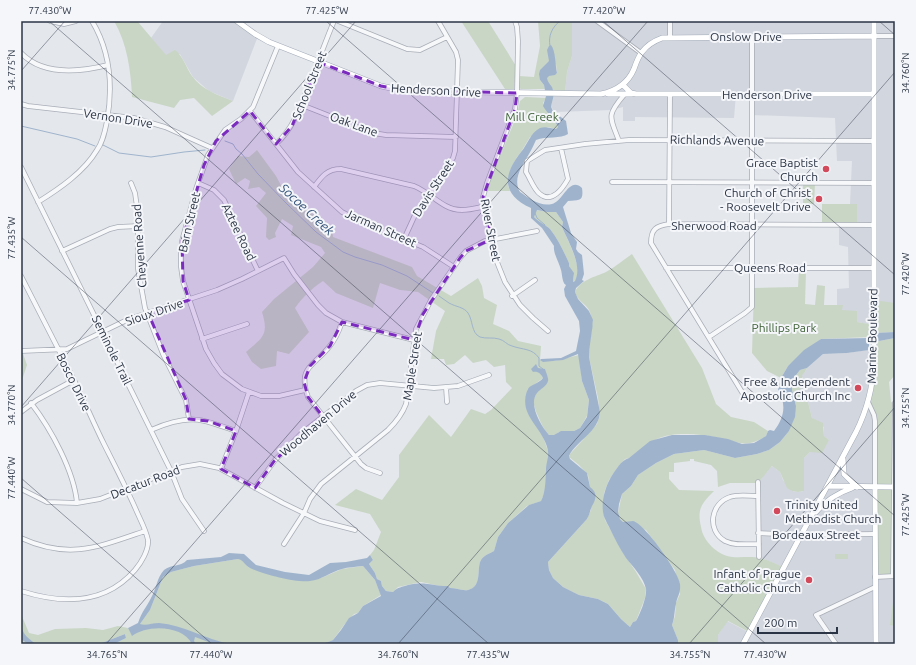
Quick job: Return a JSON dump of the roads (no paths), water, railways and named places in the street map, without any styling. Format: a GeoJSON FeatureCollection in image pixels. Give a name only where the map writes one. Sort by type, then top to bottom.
{"type":"FeatureCollection","features":[{"type":"Feature","properties":{"kind":"main road","name":"Henderson Drive"},"geometry":{"type":"LineString","coordinates":[[237,21],[260,37],[278,46],[381,86],[402,90],[624,95],[874,94]]}},
{"type":"Feature","properties":{"kind":"main road","name":"Marine Boulevard"},"geometry":{"type":"LineString","coordinates":[[744,643],[859,427],[868,402],[872,382],[874,349],[874,21]]}},
{"type":"Feature","properties":{"kind":"main road","name":"Onslow Drive"},"geometry":{"type":"LineString","coordinates":[[623,85],[628,79],[641,53],[653,41],[662,38],[874,36]]}},
{"type":"Feature","properties":{"kind":"main road","name":"Henderson Drive"},"geometry":{"type":"LineString","coordinates":[[601,94],[609,93],[623,85]]}},
{"type":"Feature","properties":{"kind":"main road"},"geometry":{"type":"LineString","coordinates":[[623,85],[631,93],[636,94]]}},
{"type":"Feature","properties":{"kind":"main road"},"geometry":{"type":"LineString","coordinates":[[843,458],[842,467],[844,474],[857,487]]}},
{"type":"Feature","properties":{"kind":"main road"},"geometry":{"type":"LineString","coordinates":[[828,486],[894,487]]}},
{"type":"Feature","properties":{"kind":"main road"},"geometry":{"type":"LineString","coordinates":[[809,520],[830,498],[846,490],[857,487]]}},
{"type":"Feature","properties":{"kind":"main road"},"geometry":{"type":"LineString","coordinates":[[875,487],[875,643]]}},
{"type":"Feature","properties":{"kind":"street"},"geometry":{"type":"LineString","coordinates":[[50,21],[64,24],[76,21]]}},
{"type":"Feature","properties":{"kind":"street"},"geometry":{"type":"LineString","coordinates":[[38,202],[51,194],[76,174],[91,159],[102,140],[108,115],[110,80],[108,65],[101,41],[92,21]]}},
{"type":"Feature","properties":{"kind":"street","name":"School Street"},"geometry":{"type":"LineString","coordinates":[[276,144],[286,135],[302,105],[334,21]]}},
{"type":"Feature","properties":{"kind":"street"},"geometry":{"type":"LineString","coordinates":[[338,21],[407,49],[420,50],[447,37]]}},
{"type":"Feature","properties":{"kind":"street","name":"Davis Street"},"geometry":{"type":"LineString","coordinates":[[404,239],[415,215],[453,158],[455,151],[458,60],[456,52],[438,21]]}},
{"type":"Feature","properties":{"kind":"street","name":"River Street"},"geometry":{"type":"LineString","coordinates":[[515,21],[518,41],[517,93],[515,109],[483,197],[497,262],[505,282],[512,296],[548,331]]}},
{"type":"Feature","properties":{"kind":"street"},"geometry":{"type":"LineString","coordinates":[[597,21],[641,53]]}},
{"type":"Feature","properties":{"kind":"street"},"geometry":{"type":"LineString","coordinates":[[670,21],[670,37]]}},
{"type":"Feature","properties":{"kind":"street"},"geometry":{"type":"LineString","coordinates":[[709,336],[752,307],[752,36]]}},
{"type":"Feature","properties":{"kind":"street","name":"Onslow Drive"},"geometry":{"type":"LineString","coordinates":[[874,36],[895,36]]}},
{"type":"Feature","properties":{"kind":"street","name":"Barn Street"},"geometry":{"type":"LineString","coordinates":[[278,46],[253,107],[225,130],[208,154],[182,240],[180,254],[183,281],[202,339],[214,363],[222,374],[233,384],[249,392],[268,397],[305,390]]}},
{"type":"Feature","properties":{"kind":"street"},"geometry":{"type":"LineString","coordinates":[[21,53],[29,60],[45,67],[62,70],[88,70],[108,65]]}},
{"type":"Feature","properties":{"kind":"street"},"geometry":{"type":"LineString","coordinates":[[619,141],[610,118],[612,110],[624,95]]}},
{"type":"Feature","properties":{"kind":"street"},"geometry":{"type":"LineString","coordinates":[[669,224],[670,95]]}},
{"type":"Feature","properties":{"kind":"street","name":"Vernon Drive"},"geometry":{"type":"LineString","coordinates":[[21,104],[134,118],[151,122],[212,148]]}},
{"type":"Feature","properties":{"kind":"street","name":"Oak Lane"},"geometry":{"type":"LineString","coordinates":[[302,105],[373,133],[386,135],[456,137]]}},
{"type":"Feature","properties":{"kind":"street","name":"Jarman Street"},"geometry":{"type":"LineString","coordinates":[[250,110],[298,172],[342,212],[350,217],[423,247],[454,267]]}},
{"type":"Feature","properties":{"kind":"street","name":"Richlands Avenue"},"geometry":{"type":"LineString","coordinates":[[561,148],[568,179],[560,192],[546,197],[540,194],[526,172],[526,164],[531,158],[545,150],[585,144],[619,141],[874,141]]}},
{"type":"Feature","properties":{"kind":"street","name":"Seminole Trail"},"geometry":{"type":"LineString","coordinates":[[21,167],[171,471],[182,499],[204,532]]}},
{"type":"Feature","properties":{"kind":"street"},"geometry":{"type":"LineString","coordinates":[[314,187],[327,172],[341,169],[414,186],[421,189],[447,207],[454,209],[463,210],[486,206]]}},
{"type":"Feature","properties":{"kind":"street"},"geometry":{"type":"LineString","coordinates":[[612,182],[873,183]]}},
{"type":"Feature","properties":{"kind":"street","name":"Cheyenne Road"},"geometry":{"type":"LineString","coordinates":[[131,183],[135,194],[139,226],[138,269],[145,308],[163,354],[186,400],[189,419]]}},
{"type":"Feature","properties":{"kind":"street","name":"Aztee Road"},"geometry":{"type":"LineString","coordinates":[[198,183],[214,190],[224,200],[258,271]]}},
{"type":"Feature","properties":{"kind":"street","name":"Sherwood Road"},"geometry":{"type":"LineString","coordinates":[[745,397],[651,243],[651,235],[655,229],[659,226],[669,224],[874,225]]}},
{"type":"Feature","properties":{"kind":"street"},"geometry":{"type":"LineString","coordinates":[[62,252],[110,229],[139,226]]}},
{"type":"Feature","properties":{"kind":"street","name":"Maple Street"},"geometry":{"type":"LineString","coordinates":[[284,544],[304,513],[310,499],[321,484],[396,423],[406,404],[416,329],[423,314],[466,251],[492,239],[536,231]]}},
{"type":"Feature","properties":{"kind":"street","name":"Sioux Drive"},"geometry":{"type":"LineString","coordinates":[[21,351],[59,350],[76,346],[130,319],[217,290],[284,258],[294,274],[318,305],[326,313],[342,322]]}},
{"type":"Feature","properties":{"kind":"street","name":"Queens Road"},"geometry":{"type":"LineString","coordinates":[[666,268],[873,268]]}},
{"type":"Feature","properties":{"kind":"street","name":"Bosco Drive"},"geometry":{"type":"LineString","coordinates":[[21,276],[127,488],[145,531]]}},
{"type":"Feature","properties":{"kind":"street"},"geometry":{"type":"LineString","coordinates":[[512,296],[535,280]]}},
{"type":"Feature","properties":{"kind":"street"},"geometry":{"type":"LineString","coordinates":[[380,473],[366,468],[354,457],[308,397],[304,382],[307,371],[316,359],[330,346],[342,322],[414,340]]}},
{"type":"Feature","properties":{"kind":"street"},"geometry":{"type":"LineString","coordinates":[[202,339],[247,324]]}},
{"type":"Feature","properties":{"kind":"street","name":"Woodhaven Drive"},"geometry":{"type":"LineString","coordinates":[[255,488],[275,460],[302,433],[356,391],[367,385],[380,383],[434,388],[458,386],[489,375]]}},
{"type":"Feature","properties":{"kind":"street"},"geometry":{"type":"LineString","coordinates":[[21,412],[31,404],[74,380]]}},
{"type":"Feature","properties":{"kind":"street"},"geometry":{"type":"LineString","coordinates":[[446,387],[447,402]]}},
{"type":"Feature","properties":{"kind":"street"},"geometry":{"type":"LineString","coordinates":[[221,469],[249,392]]}},
{"type":"Feature","properties":{"kind":"street"},"geometry":{"type":"LineString","coordinates":[[868,402],[875,421],[875,487]]}},
{"type":"Feature","properties":{"kind":"street"},"geometry":{"type":"LineString","coordinates":[[875,577],[894,576],[895,403]]}},
{"type":"Feature","properties":{"kind":"street"},"geometry":{"type":"LineString","coordinates":[[31,404],[40,415],[70,474],[76,491],[77,504]]}},
{"type":"Feature","properties":{"kind":"street"},"geometry":{"type":"LineString","coordinates":[[151,430],[173,422],[189,419],[208,421],[236,431]]}},
{"type":"Feature","properties":{"kind":"street","name":"Decatur Road"},"geometry":{"type":"LineString","coordinates":[[21,489],[47,502],[77,504],[100,499],[182,467],[200,464],[221,469],[320,521],[355,530]]}},
{"type":"Feature","properties":{"kind":"street"},"geometry":{"type":"LineString","coordinates":[[758,482],[759,557]]}},
{"type":"Feature","properties":{"kind":"street"},"geometry":{"type":"LineString","coordinates":[[758,496],[732,496],[716,507],[712,519],[715,531],[723,540],[734,544],[759,544]]}},
{"type":"Feature","properties":{"kind":"street"},"geometry":{"type":"LineString","coordinates":[[21,538],[40,546],[68,551],[94,547],[145,531],[148,541],[146,550],[139,565],[131,575],[110,590],[95,596],[80,600],[62,599],[36,596],[21,591]]}},
{"type":"Feature","properties":{"kind":"street","name":"Bordeaux Street"},"geometry":{"type":"LineString","coordinates":[[758,533],[801,535],[874,534]]}},
{"type":"Feature","properties":{"kind":"street"},"geometry":{"type":"LineString","coordinates":[[836,644],[816,615],[875,587]]}},
{"type":"Feature","properties":{"kind":"water"},"geometry":{"type":"Polygon","coordinates":[[[551,45],[554,51],[557,73],[547,78],[554,92],[551,107],[553,111],[566,121],[568,134],[565,136],[536,140],[519,172],[517,182],[520,192],[539,203],[548,205],[560,199],[573,185],[577,185],[582,188],[582,196],[580,199],[568,201],[563,207],[571,233],[577,242],[576,249],[582,255],[584,274],[582,280],[584,281],[576,288],[575,292],[578,299],[589,311],[593,320],[589,357],[600,412],[596,425],[569,456],[570,459],[587,473],[590,487],[593,489],[595,498],[587,519],[548,562],[549,570],[553,578],[563,587],[579,595],[598,599],[608,604],[630,627],[633,622],[636,621],[639,614],[644,601],[646,589],[641,577],[620,548],[604,516],[603,499],[606,487],[618,466],[650,441],[672,435],[705,435],[728,439],[742,444],[754,443],[766,436],[768,431],[774,431],[780,421],[783,411],[783,401],[778,390],[781,378],[788,366],[804,350],[821,339],[869,338],[869,350],[823,354],[807,368],[800,370],[792,382],[792,390],[796,406],[795,417],[789,431],[780,442],[769,450],[735,458],[704,450],[674,454],[656,463],[638,475],[631,486],[622,494],[618,512],[620,519],[623,522],[633,521],[645,530],[668,559],[678,578],[680,590],[676,601],[672,625],[678,640],[678,644],[323,644],[333,640],[349,618],[358,613],[363,606],[381,596],[375,580],[363,566],[344,568],[318,579],[304,581],[279,578],[262,573],[250,568],[238,559],[194,566],[171,572],[163,577],[150,610],[140,624],[145,625],[159,623],[177,626],[230,644],[214,644],[195,637],[194,641],[196,644],[192,644],[181,633],[164,628],[146,630],[132,636],[128,628],[138,623],[164,570],[182,564],[187,560],[221,557],[229,553],[244,554],[256,565],[285,572],[309,575],[330,563],[367,558],[370,555],[373,560],[369,564],[377,579],[381,581],[382,586],[386,591],[393,592],[402,587],[419,583],[468,590],[476,585],[482,558],[494,551],[498,537],[508,523],[529,505],[541,501],[545,490],[548,452],[543,437],[528,413],[525,399],[528,389],[543,378],[539,373],[533,372],[531,369],[536,364],[538,368],[545,369],[548,377],[545,386],[537,393],[534,403],[539,421],[549,435],[554,435],[561,431],[574,431],[580,428],[587,417],[589,400],[582,381],[578,354],[563,360],[543,362],[540,360],[561,358],[576,351],[580,331],[579,321],[565,296],[564,289],[566,285],[564,284],[561,270],[554,252],[554,246],[542,228],[531,218],[531,208],[521,203],[514,197],[508,183],[508,176],[515,160],[534,133],[542,127],[556,129],[558,127],[543,106],[546,96],[544,85],[540,80],[539,74],[540,70],[549,61],[547,50],[551,45]],[[537,210],[534,217],[550,229],[558,241],[569,263],[569,266],[574,273],[573,282],[575,281],[577,275],[576,261],[562,227],[563,222],[556,212],[537,210]]]}},
{"type":"Feature","properties":{"kind":"water"},"geometry":{"type":"Polygon","coordinates":[[[895,332],[895,338],[874,342],[874,333],[895,332]]]}},
{"type":"Feature","properties":{"kind":"water"},"geometry":{"type":"Polygon","coordinates":[[[21,621],[24,633],[35,644],[28,644],[21,639],[21,621]]]}},
{"type":"Feature","properties":{"kind":"water"},"geometry":{"type":"Polygon","coordinates":[[[125,634],[126,638],[114,644],[99,644],[125,634]]]}},
{"type":"Feature","properties":{"kind":"waterway","name":"Mill Creek"},"geometry":{"type":"LineString","coordinates":[[550,46],[551,32],[560,21]]}},
{"type":"Feature","properties":{"kind":"waterway","name":"Socoe Creek"},"geometry":{"type":"LineString","coordinates":[[21,126],[77,139],[95,146]]}},
{"type":"Feature","properties":{"kind":"waterway","name":"Socoe Creek"},"geometry":{"type":"LineString","coordinates":[[225,141],[233,144],[258,174],[316,232],[343,252],[382,265],[407,276],[433,293]]}},
{"type":"Feature","properties":{"kind":"waterway","name":"Socoe Creek"},"geometry":{"type":"LineString","coordinates":[[103,145],[119,153],[151,157],[205,150]]}},
{"type":"Feature","properties":{"kind":"waterway","name":"Mill Creek"},"geometry":{"type":"LineString","coordinates":[[535,213],[537,218],[545,225]]}},
{"type":"Feature","properties":{"kind":"waterway","name":"Socoe Creek"},"geometry":{"type":"LineString","coordinates":[[439,296],[449,303],[466,311],[470,316],[477,335],[482,338],[499,339],[510,345],[533,352],[539,358],[539,366],[543,369]]}},
{"type":"Feature","properties":{"kind":"place","name":"Grace Baptist Church"},"geometry":{"type":"Point","coordinates":[826,169]}},
{"type":"Feature","properties":{"kind":"place","name":"Church of Christ - Roosevelt Drive"},"geometry":{"type":"Point","coordinates":[819,199]}},
{"type":"Feature","properties":{"kind":"place","name":"Free & Independent Apostolic Church Inc"},"geometry":{"type":"Point","coordinates":[858,388]}},
{"type":"Feature","properties":{"kind":"place","name":"Trinity United Methodist Church"},"geometry":{"type":"Point","coordinates":[777,511]}},
{"type":"Feature","properties":{"kind":"place","name":"Infant of Prague Catholic Church"},"geometry":{"type":"Point","coordinates":[809,580]}},
{"type":"Feature","properties":{"kind":"park label","name":"Phillips Park"},"geometry":{"type":"Point","coordinates":[784,327]}}]}
